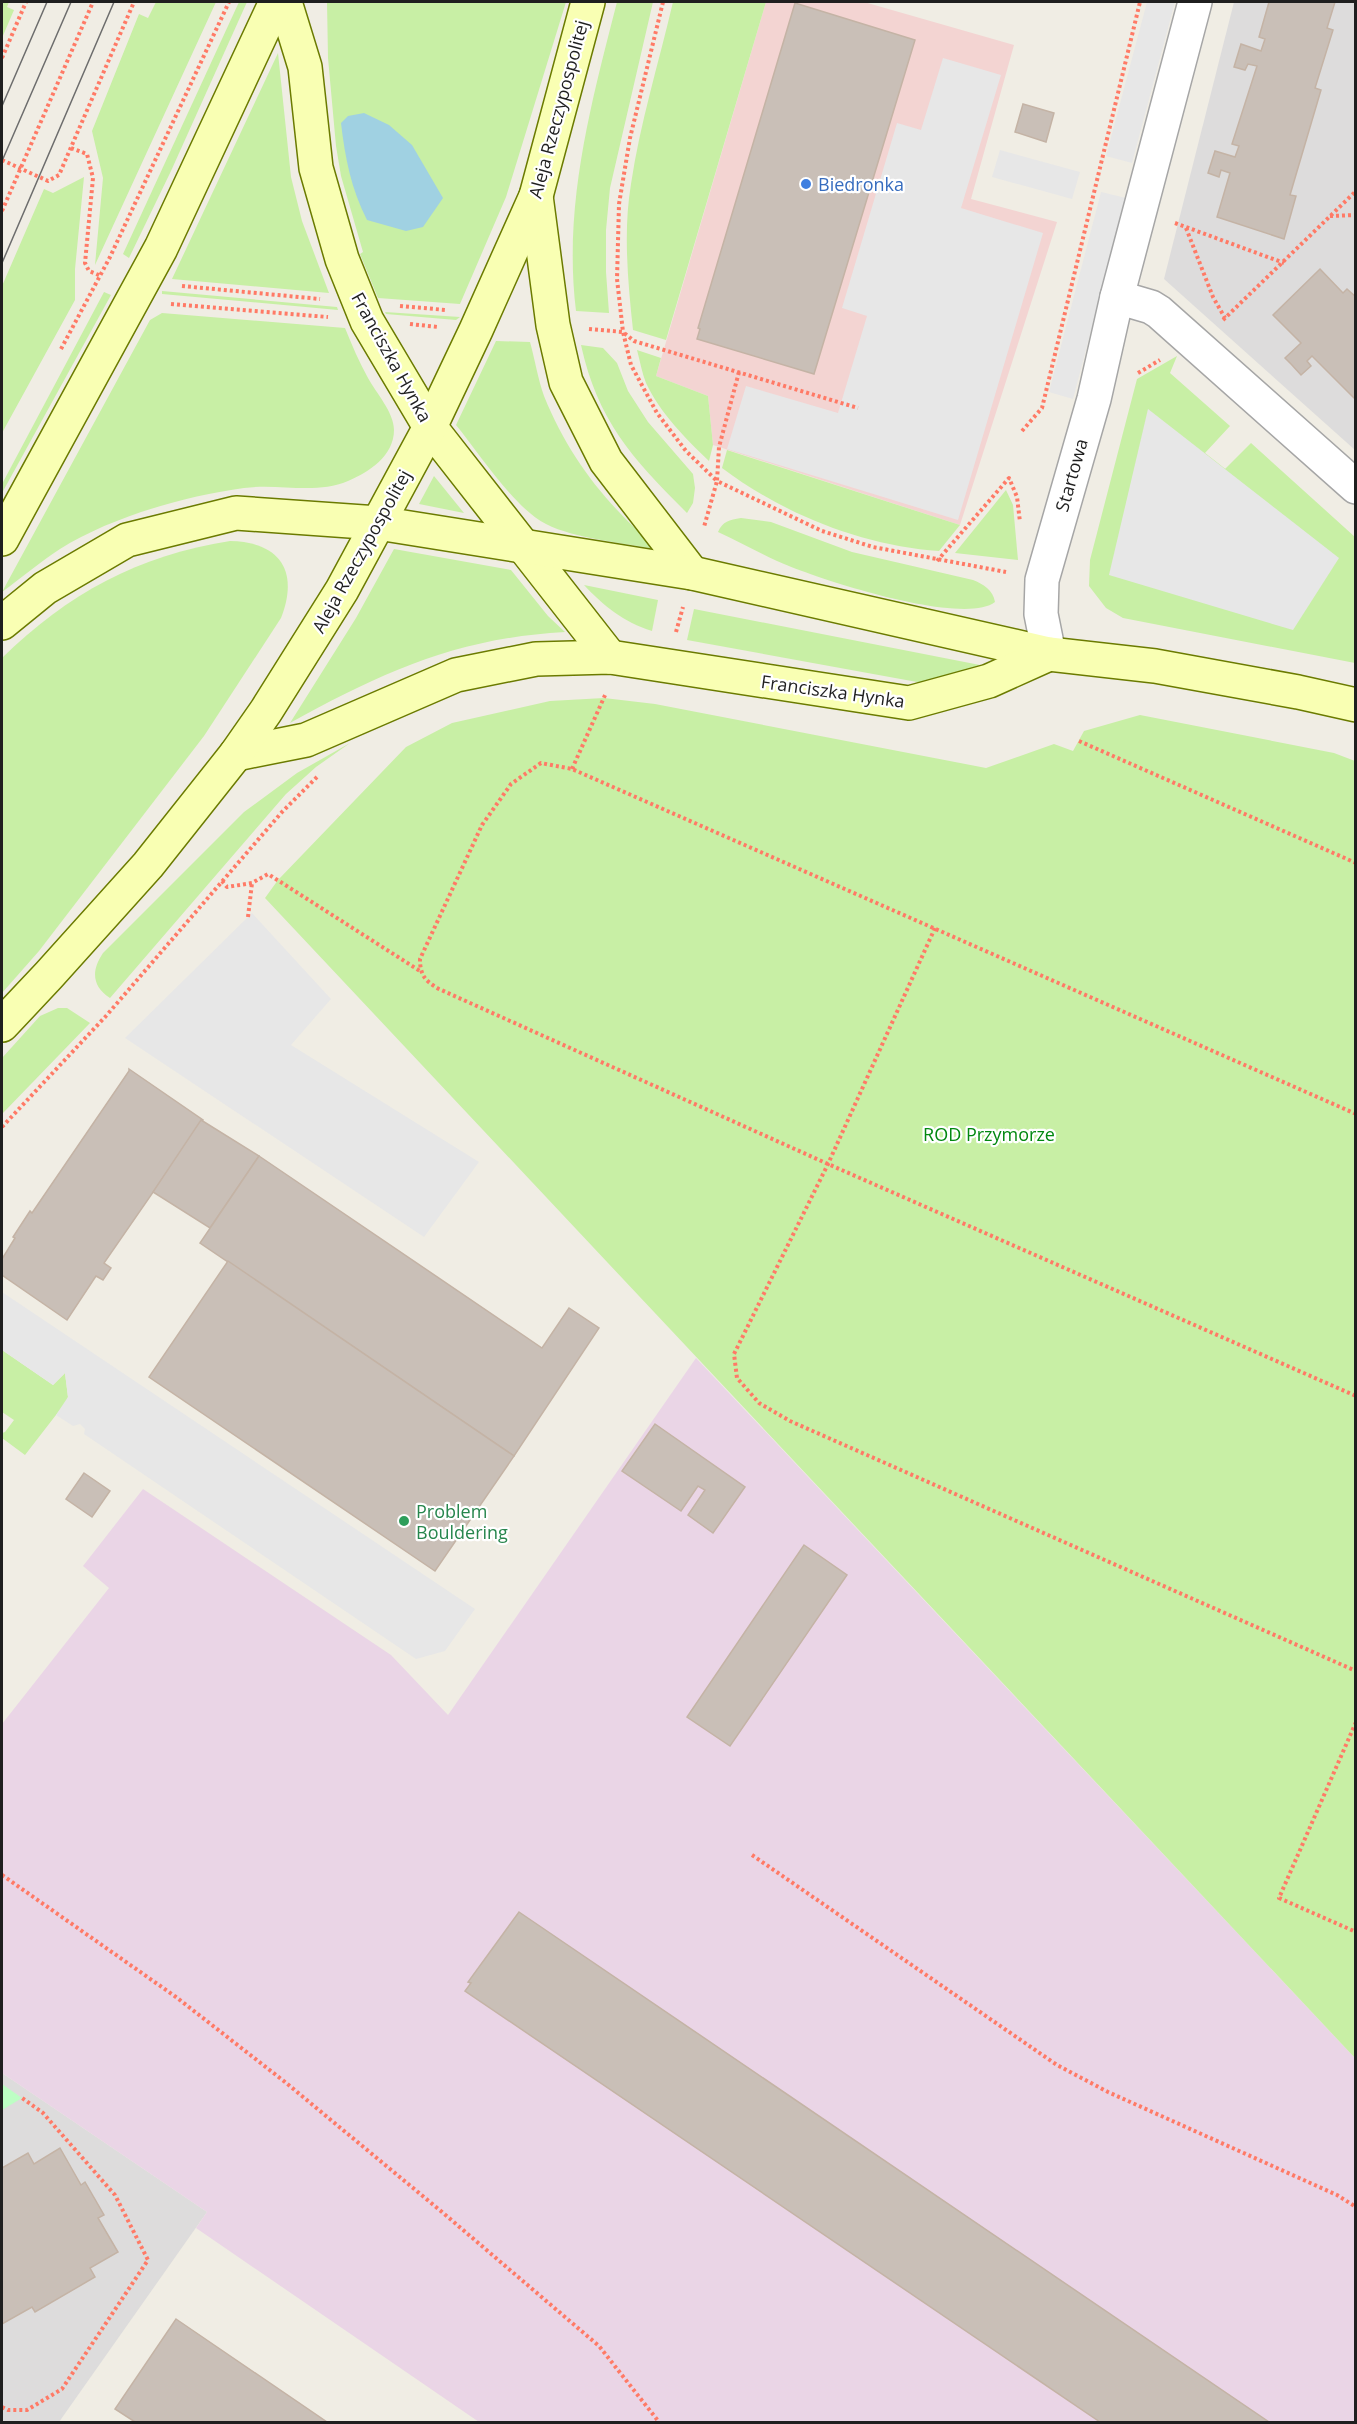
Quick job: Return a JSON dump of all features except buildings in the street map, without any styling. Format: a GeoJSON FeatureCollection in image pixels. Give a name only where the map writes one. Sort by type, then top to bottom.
{"type":"FeatureCollection","features":[{"type":"Feature","properties":{"kind":"street"},"geometry":{"type":"LineString","coordinates":[[2,539],[161,248],[276,2]]}},
{"type":"Feature","properties":{"kind":"street","name":"Franciszka Hynka"},"geometry":{"type":"LineString","coordinates":[[285,2],[305,67],[316,168],[342,260],[367,321],[430,426],[522,546],[610,671]]}},
{"type":"Feature","properties":{"kind":"street","name":"Aleja Rzeczypospolitej"},"geometry":{"type":"LineString","coordinates":[[2,1025],[148,865],[236,753],[306,649],[430,426],[536,196],[588,2]]}},
{"type":"Feature","properties":{"kind":"street","name":"Startowa"},"geometry":{"type":"LineString","coordinates":[[1048,654],[1041,614],[1042,580],[1094,399],[1117,297],[1195,2]]}},
{"type":"Feature","properties":{"kind":"street"},"geometry":{"type":"LineString","coordinates":[[536,196],[553,325],[566,382],[606,461],[688,587]]}},
{"type":"Feature","properties":{"kind":"street"},"geometry":{"type":"LineString","coordinates":[[1117,297],[1151,307],[1159,312],[1356,487]]}},
{"type":"Feature","properties":{"kind":"street"},"geometry":{"type":"LineString","coordinates":[[2,623],[45,588],[127,540],[236,513],[378,523],[522,546],[688,587],[1048,654],[1155,666],[1356,705]]}},
{"type":"Feature","properties":{"kind":"street","name":"Franciszka Hynka"},"geometry":{"type":"LineString","coordinates":[[236,753],[306,740],[456,675],[536,659],[610,671],[909,703],[989,681],[1048,654]]}},
{"type":"Feature","properties":{"kind":"path"},"geometry":{"type":"LineString","coordinates":[[2,58],[26,2]]}},
{"type":"Feature","properties":{"kind":"path"},"geometry":{"type":"LineString","coordinates":[[2,211],[93,2]]}},
{"type":"Feature","properties":{"kind":"path"},"geometry":{"type":"LineString","coordinates":[[2,160],[48,181],[59,176],[134,2]]}},
{"type":"Feature","properties":{"kind":"path"},"geometry":{"type":"LineString","coordinates":[[56,358],[100,276],[228,2]]}},
{"type":"Feature","properties":{"kind":"path"},"geometry":{"type":"LineString","coordinates":[[663,2],[630,138],[618,204],[617,279],[623,332],[631,365],[657,413],[686,451],[717,481],[822,531],[873,548],[1012,573]]}},
{"type":"Feature","properties":{"kind":"path"},"geometry":{"type":"LineString","coordinates":[[1022,431],[1042,408],[1140,2]]}},
{"type":"Feature","properties":{"kind":"path"},"geometry":{"type":"LineString","coordinates":[[71,148],[87,154],[93,178],[85,263],[89,271],[100,276]]}},
{"type":"Feature","properties":{"kind":"path"},"geometry":{"type":"LineString","coordinates":[[1220,323],[1356,191]]}},
{"type":"Feature","properties":{"kind":"path"},"geometry":{"type":"LineString","coordinates":[[1330,216],[1356,215]]}},
{"type":"Feature","properties":{"kind":"path"},"geometry":{"type":"LineString","coordinates":[[1172,223],[1284,263]]}},
{"type":"Feature","properties":{"kind":"path"},"geometry":{"type":"LineString","coordinates":[[1185,227],[1213,297],[1225,318]]}},
{"type":"Feature","properties":{"kind":"path"},"geometry":{"type":"LineString","coordinates":[[176,286],[323,299]]}},
{"type":"Feature","properties":{"kind":"path"},"geometry":{"type":"LineString","coordinates":[[168,304],[332,317]]}},
{"type":"Feature","properties":{"kind":"path"},"geometry":{"type":"LineString","coordinates":[[392,306],[450,310]]}},
{"type":"Feature","properties":{"kind":"path"},"geometry":{"type":"LineString","coordinates":[[401,324],[443,327]]}},
{"type":"Feature","properties":{"kind":"path"},"geometry":{"type":"LineString","coordinates":[[588,329],[623,332],[634,341],[858,408]]}},
{"type":"Feature","properties":{"kind":"path"},"geometry":{"type":"LineString","coordinates":[[1133,375],[1136,364]]}},
{"type":"Feature","properties":{"kind":"path"},"geometry":{"type":"LineString","coordinates":[[704,528],[717,481],[719,447],[739,372]]}},
{"type":"Feature","properties":{"kind":"path"},"geometry":{"type":"LineString","coordinates":[[937,561],[1009,478]]}},
{"type":"Feature","properties":{"kind":"path"},"geometry":{"type":"LineString","coordinates":[[673,641],[688,587]]}},
{"type":"Feature","properties":{"kind":"path"},"geometry":{"type":"LineString","coordinates":[[572,769],[610,671]]}},
{"type":"Feature","properties":{"kind":"path"},"geometry":{"type":"LineString","coordinates":[[1079,741],[1356,863]]}},
{"type":"Feature","properties":{"kind":"path"},"geometry":{"type":"LineString","coordinates":[[420,972],[421,953],[482,825],[511,784],[540,764],[572,769],[1356,1114]]}},
{"type":"Feature","properties":{"kind":"path"},"geometry":{"type":"LineString","coordinates":[[2,1127],[106,1016],[282,812],[324,771]]}},
{"type":"Feature","properties":{"kind":"path"},"geometry":{"type":"LineString","coordinates":[[222,881],[227,887],[252,883],[268,874],[420,972],[427,982],[439,989],[828,1164],[1356,1396]]}},
{"type":"Feature","properties":{"kind":"path"},"geometry":{"type":"LineString","coordinates":[[248,917],[252,883]]}},
{"type":"Feature","properties":{"kind":"path"},"geometry":{"type":"LineString","coordinates":[[934,928],[828,1164],[734,1354],[737,1378],[759,1403],[789,1421],[1356,1671]]}},
{"type":"Feature","properties":{"kind":"path"},"geometry":{"type":"LineString","coordinates":[[1356,1722],[1279,1898],[1356,1932]]}},
{"type":"Feature","properties":{"kind":"path"},"geometry":{"type":"LineString","coordinates":[[752,1855],[1057,2065],[1108,2092],[1337,2195],[1356,2207]]}},
{"type":"Feature","properties":{"kind":"path"},"geometry":{"type":"LineString","coordinates":[[2,1875],[176,1997],[285,2082],[414,2189],[599,2346],[659,2422]]}},
{"type":"Feature","properties":{"kind":"path"},"geometry":{"type":"LineString","coordinates":[[2,2407],[8,2410],[27,2410],[62,2389],[148,2260],[115,2195],[42,2114],[22,2098]]}},
{"type":"Feature","properties":{"kind":"shaded area"},"geometry":{"type":"Polygon","coordinates":[[[766,2],[864,2],[1014,45],[971,199],[1057,222],[960,525],[713,445],[708,396],[656,376],[766,2]]]}},
{"type":"Feature","properties":{"kind":"shaded area"},"geometry":{"type":"Polygon","coordinates":[[[1147,2],[1175,2],[1132,163],[1106,156],[1147,2]]]}},
{"type":"Feature","properties":{"kind":"shaded area"},"geometry":{"type":"Polygon","coordinates":[[[1234,2],[1355,2],[1355,450],[1164,279],[1234,2]]]}},
{"type":"Feature","properties":{"kind":"shaded area"},"geometry":{"type":"Polygon","coordinates":[[[943,58],[1001,75],[961,208],[1043,233],[958,520],[727,449],[746,386],[838,413],[867,316],[842,308],[897,123],[921,130],[943,58]]]}},
{"type":"Feature","properties":{"kind":"shaded area"},"geometry":{"type":"Polygon","coordinates":[[[1000,150],[1080,172],[1072,199],[992,177],[1000,150]]]}},
{"type":"Feature","properties":{"kind":"shaded area"},"geometry":{"type":"Polygon","coordinates":[[[1101,192],[1126,198],[1073,399],[1049,392],[1101,192]]]}},
{"type":"Feature","properties":{"kind":"shaded area"},"geometry":{"type":"Polygon","coordinates":[[[1148,409],[1339,558],[1293,630],[1109,575],[1148,409]]]}},
{"type":"Feature","properties":{"kind":"shaded area"},"geometry":{"type":"Polygon","coordinates":[[[252,913],[331,999],[291,1045],[479,1162],[424,1237],[125,1038],[252,913]]]}},
{"type":"Feature","properties":{"kind":"shaded area"},"geometry":{"type":"Polygon","coordinates":[[[2,1292],[475,1609],[445,1651],[416,1659],[84,1434],[85,1429],[80,1424],[73,1426],[56,1415],[68,1397],[65,1373],[53,1385],[2,1350],[2,1292]]]}},
{"type":"Feature","properties":{"kind":"shaded area"},"geometry":{"type":"Polygon","coordinates":[[[696,1358],[1355,2058],[1355,2422],[479,2422],[196,2228],[207,2212],[2,2073],[2,1724],[109,1588],[83,1566],[143,1489],[391,1655],[448,1715],[696,1358]]]}},
{"type":"Feature","properties":{"kind":"shaded area"},"geometry":{"type":"Polygon","coordinates":[[[2,2073],[207,2212],[59,2422],[2,2422],[2,2073]]]}},
{"type":"Feature","properties":{"kind":"green space"},"geometry":{"type":"Polygon","coordinates":[[[2,2],[9,2],[7,7],[14,10],[2,38],[2,2]]]}},
{"type":"Feature","properties":{"kind":"green space"},"geometry":{"type":"Polygon","coordinates":[[[156,2],[216,2],[95,265],[103,178],[92,131],[139,14],[148,18],[156,2]]]}},
{"type":"Feature","properties":{"kind":"green space"},"geometry":{"type":"Polygon","coordinates":[[[239,2],[247,2],[129,258],[123,254],[239,2]]]}},
{"type":"Feature","properties":{"kind":"green space"},"geometry":{"type":"Polygon","coordinates":[[[327,2],[566,2],[506,197],[460,304],[378,298],[360,254],[363,252],[341,176],[328,58],[327,2]]]}},
{"type":"Feature","properties":{"kind":"green space"},"geometry":{"type":"Polygon","coordinates":[[[617,2],[653,2],[610,188],[606,230],[609,313],[576,311],[573,232],[576,194],[589,117],[617,2]]]}},
{"type":"Feature","properties":{"kind":"green space"},"geometry":{"type":"Polygon","coordinates":[[[673,2],[766,2],[666,340],[633,330],[628,276],[627,220],[635,161],[673,2]]]}},
{"type":"Feature","properties":{"kind":"green space"},"geometry":{"type":"Polygon","coordinates":[[[278,53],[291,177],[302,221],[329,293],[172,279],[278,53]]]}},
{"type":"Feature","properties":{"kind":"green space"},"geometry":{"type":"Polygon","coordinates":[[[84,177],[75,269],[75,300],[2,433],[2,286],[44,189],[53,193],[84,177]]]}},
{"type":"Feature","properties":{"kind":"green space"},"geometry":{"type":"Polygon","coordinates":[[[162,291],[337,307],[338,310],[162,294],[162,291]]]}},
{"type":"Feature","properties":{"kind":"green space"},"geometry":{"type":"Polygon","coordinates":[[[104,292],[111,295],[2,493],[2,484],[104,292]]]}},
{"type":"Feature","properties":{"kind":"green space"},"geometry":{"type":"Polygon","coordinates":[[[385,312],[460,317],[456,320],[386,314],[385,312]]]}},
{"type":"Feature","properties":{"kind":"green space"},"geometry":{"type":"Polygon","coordinates":[[[162,313],[345,328],[371,384],[391,416],[394,430],[390,448],[372,468],[335,485],[310,488],[244,488],[198,496],[149,509],[102,527],[60,549],[2,592],[150,320],[162,313]]]}},
{"type":"Feature","properties":{"kind":"green space"},"geometry":{"type":"Polygon","coordinates":[[[496,341],[530,342],[544,396],[578,461],[623,516],[659,550],[586,537],[546,524],[522,506],[486,464],[456,425],[496,341]]]}},
{"type":"Feature","properties":{"kind":"green space"},"geometry":{"type":"Polygon","coordinates":[[[581,345],[603,348],[617,363],[628,391],[648,422],[693,474],[695,488],[693,503],[687,513],[650,475],[620,438],[597,396],[581,345]]]}},
{"type":"Feature","properties":{"kind":"green space"},"geometry":{"type":"Polygon","coordinates":[[[637,350],[661,358],[656,376],[708,396],[713,445],[709,461],[683,435],[659,405],[646,383],[637,350]]]}},
{"type":"Feature","properties":{"kind":"green space"},"geometry":{"type":"Polygon","coordinates":[[[1177,356],[1170,373],[1230,426],[1205,453],[1225,469],[1251,443],[1355,537],[1355,663],[1123,618],[1106,608],[1089,586],[1090,560],[1137,379],[1177,356]]]}},
{"type":"Feature","properties":{"kind":"green space"},"geometry":{"type":"Polygon","coordinates":[[[727,450],[960,525],[939,551],[910,548],[853,535],[797,513],[746,485],[722,468],[727,450]]]}},
{"type":"Feature","properties":{"kind":"green space"},"geometry":{"type":"Polygon","coordinates":[[[434,476],[464,513],[419,504],[434,476]]]}},
{"type":"Feature","properties":{"kind":"green space"},"geometry":{"type":"Polygon","coordinates":[[[1006,490],[1013,505],[1018,560],[955,553],[1006,490]]]}},
{"type":"Feature","properties":{"kind":"green space"},"geometry":{"type":"Polygon","coordinates":[[[733,519],[771,522],[852,552],[973,580],[987,588],[995,602],[978,608],[953,609],[888,597],[822,578],[777,561],[718,532],[722,525],[733,519]]]}},
{"type":"Feature","properties":{"kind":"green space"},"geometry":{"type":"Polygon","coordinates":[[[230,541],[262,547],[281,563],[288,587],[281,618],[204,736],[39,951],[2,993],[2,658],[52,615],[106,581],[165,556],[230,541]]]}},
{"type":"Feature","properties":{"kind":"green space"},"geometry":{"type":"Polygon","coordinates":[[[394,549],[511,570],[548,616],[565,632],[526,636],[455,650],[389,673],[290,723],[356,618],[394,549]]]}},
{"type":"Feature","properties":{"kind":"green space"},"geometry":{"type":"Polygon","coordinates":[[[584,585],[658,600],[652,631],[632,623],[615,612],[584,585]]]}},
{"type":"Feature","properties":{"kind":"green space"},"geometry":{"type":"Polygon","coordinates":[[[694,609],[985,666],[928,684],[687,640],[694,609]]]}},
{"type":"Feature","properties":{"kind":"green space","name":"ROD Przymorze"},"geometry":{"type":"Polygon","coordinates":[[[604,698],[655,704],[986,768],[1054,744],[1073,751],[1084,731],[1140,715],[1334,753],[1355,761],[1355,2058],[265,898],[278,880],[406,747],[452,723],[550,701],[604,698]]]}},
{"type":"Feature","properties":{"kind":"green space"},"geometry":{"type":"Polygon","coordinates":[[[350,743],[316,767],[286,794],[110,998],[104,993],[95,978],[95,972],[103,953],[244,812],[297,773],[350,743]]]}},
{"type":"Feature","properties":{"kind":"green space"},"geometry":{"type":"Polygon","coordinates":[[[58,1008],[67,1008],[90,1023],[2,1114],[2,1058],[40,1016],[58,1008]]]}},
{"type":"Feature","properties":{"kind":"green space"},"geometry":{"type":"Polygon","coordinates":[[[2,1350],[53,1385],[65,1373],[68,1397],[66,1402],[25,1455],[2,1438],[2,1433],[14,1420],[2,1412],[2,1350]]]}},
{"type":"Feature","properties":{"kind":"green space"},"geometry":{"type":"Polygon","coordinates":[[[2,2084],[22,2098],[2,2110],[2,2084]]]}},
{"type":"Feature","properties":{"kind":"water"},"geometry":{"type":"Polygon","coordinates":[[[364,113],[389,125],[412,145],[443,198],[423,227],[406,231],[367,220],[349,173],[341,123],[348,116],[364,113]]]}},
{"type":"Feature","properties":{"kind":"tram line"},"geometry":{"type":"LineString","coordinates":[[2,106],[47,2]]}},
{"type":"Feature","properties":{"kind":"tram line"},"geometry":{"type":"LineString","coordinates":[[2,161],[71,2]]}},
{"type":"Feature","properties":{"kind":"tram line"},"geometry":{"type":"LineString","coordinates":[[2,263],[114,2]]}},
{"type":"Feature","properties":{"kind":"place","name":"Biedronka"},"geometry":{"type":"Point","coordinates":[806,184]}},
{"type":"Feature","properties":{"kind":"place","name":"Problem Bouldering"},"geometry":{"type":"Point","coordinates":[404,1521]}}]}
